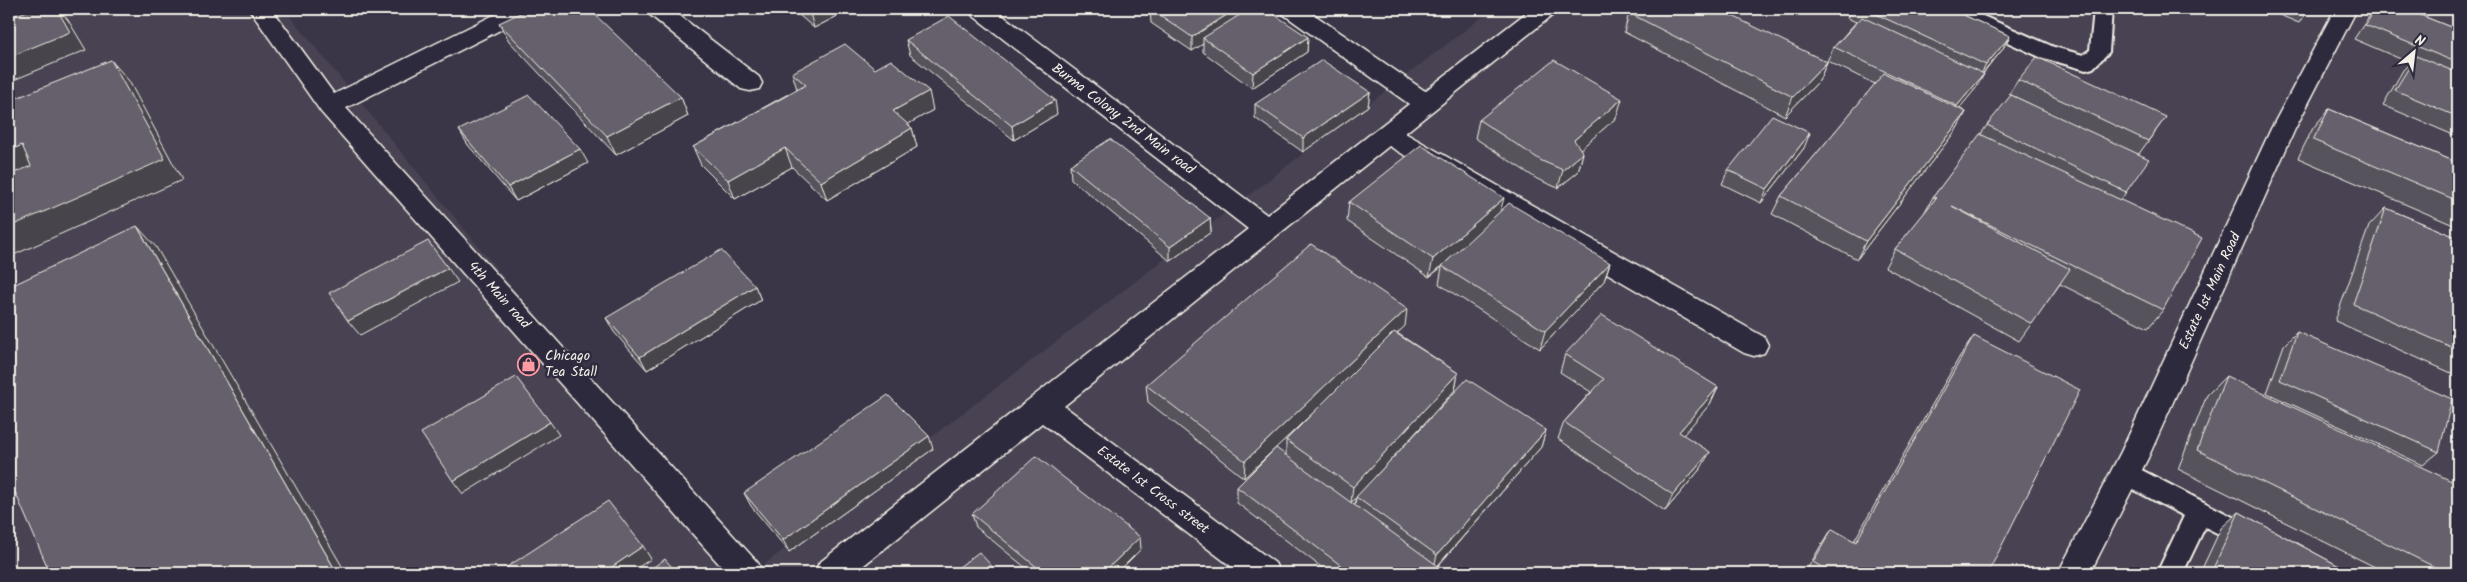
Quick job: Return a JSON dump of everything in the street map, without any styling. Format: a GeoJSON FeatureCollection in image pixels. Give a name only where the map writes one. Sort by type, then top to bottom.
{"type":"FeatureCollection","features":[{"type":"Feature","properties":{"kind":"street","name":"4th Main road"},"geometry":{"type":"LineString","coordinates":[[260,9],[330,106],[747,573]]}},
{"type":"Feature","properties":{"kind":"street"},"geometry":{"type":"LineString","coordinates":[[330,106],[524,9]]}},
{"type":"Feature","properties":{"kind":"street"},"geometry":{"type":"LineString","coordinates":[[657,9],[750,83]]}},
{"type":"Feature","properties":{"kind":"street","name":"Burma Colony 2nd Main road"},"geometry":{"type":"LineString","coordinates":[[979,9],[1267,229]]}},
{"type":"Feature","properties":{"kind":"street"},"geometry":{"type":"LineString","coordinates":[[1292,9],[1426,104]]}},
{"type":"Feature","properties":{"kind":"street"},"geometry":{"type":"LineString","coordinates":[[830,573],[1546,9]]}},
{"type":"Feature","properties":{"kind":"street","name":"Estate 1st Main Road"},"geometry":{"type":"LineString","coordinates":[[2074,573],[2126,472],[2283,129],[2346,9]]}},
{"type":"Feature","properties":{"kind":"street"},"geometry":{"type":"LineString","coordinates":[[1388,134],[1754,345]]}},
{"type":"Feature","properties":{"kind":"street","name":"Estate 1st Cross street"},"geometry":{"type":"LineString","coordinates":[[1042,406],[1264,573]]}},
{"type":"Feature","properties":{"kind":"lane"},"geometry":{"type":"LineString","coordinates":[[1951,9],[2047,52],[2086,63],[2099,52],[2103,9]]}},
{"type":"Feature","properties":{"kind":"lane"},"geometry":{"type":"LineString","coordinates":[[2126,472],[2271,550]]}},
{"type":"Feature","properties":{"kind":"lane"},"geometry":{"type":"LineString","coordinates":[[2170,573],[2199,512]]}},
{"type":"Feature","properties":{"kind":"shaded area"},"geometry":{"type":"Polygon","coordinates":[[[9,9],[284,9],[746,573],[9,573],[9,9]]]}},
{"type":"Feature","properties":{"kind":"shaded area"},"geometry":{"type":"Polygon","coordinates":[[[1493,9],[2458,9],[2458,573],[753,573],[1493,9]]]}},
{"type":"Feature","properties":{"kind":"building"},"geometry":{"type":"Polygon","coordinates":[[[32,9],[57,9],[70,32],[9,57],[9,18],[32,9]]]}},
{"type":"Feature","properties":{"kind":"building"},"geometry":{"type":"Polygon","coordinates":[[[529,9],[589,9],[681,97],[607,136],[499,23],[529,9]]]}},
{"type":"Feature","properties":{"kind":"building"},"geometry":{"type":"Polygon","coordinates":[[[804,9],[819,9],[810,13],[804,9]]]}},
{"type":"Feature","properties":{"kind":"building"},"geometry":{"type":"Polygon","coordinates":[[[1151,9],[1236,9],[1192,37],[1151,9]]]}},
{"type":"Feature","properties":{"kind":"building"},"geometry":{"type":"Polygon","coordinates":[[[1249,9],[1266,9],[1308,37],[1253,73],[1203,38],[1249,9]]]}},
{"type":"Feature","properties":{"kind":"building"},"geometry":{"type":"Polygon","coordinates":[[[1634,9],[1718,9],[1827,62],[1793,97],[1629,13],[1634,9]]]}},
{"type":"Feature","properties":{"kind":"building"},"geometry":{"type":"Polygon","coordinates":[[[1865,9],[1950,9],[2010,36],[1986,65],[1865,9]]]}},
{"type":"Feature","properties":{"kind":"building"},"geometry":{"type":"Polygon","coordinates":[[[2290,9],[2309,9],[2305,15],[2290,9]]]}},
{"type":"Feature","properties":{"kind":"building"},"geometry":{"type":"Polygon","coordinates":[[[2376,9],[2405,9],[2458,30],[2458,63],[2365,25],[2376,9]]]}},
{"type":"Feature","properties":{"kind":"building"},"geometry":{"type":"Polygon","coordinates":[[[949,16],[1055,100],[1012,126],[906,40],[949,16]]]}},
{"type":"Feature","properties":{"kind":"building"},"geometry":{"type":"Polygon","coordinates":[[[1862,17],[1984,74],[1957,106],[1834,47],[1862,17]]]}},
{"type":"Feature","properties":{"kind":"building"},"geometry":{"type":"Polygon","coordinates":[[[845,44],[875,69],[891,60],[929,91],[893,111],[912,128],[821,182],[785,148],[728,180],[693,147],[806,85],[792,73],[845,44]]]}},
{"type":"Feature","properties":{"kind":"building"},"geometry":{"type":"Polygon","coordinates":[[[2416,56],[2458,73],[2458,117],[2395,90],[2416,56]]]}},
{"type":"Feature","properties":{"kind":"building"},"geometry":{"type":"Polygon","coordinates":[[[2037,57],[2166,117],[2148,141],[2018,80],[2037,57]]]}},
{"type":"Feature","properties":{"kind":"building"},"geometry":{"type":"Polygon","coordinates":[[[111,60],[165,159],[9,227],[9,175],[31,166],[22,145],[9,151],[9,101],[111,60]]]}},
{"type":"Feature","properties":{"kind":"building"},"geometry":{"type":"Polygon","coordinates":[[[1322,60],[1370,92],[1303,138],[1255,104],[1322,60]]]}},
{"type":"Feature","properties":{"kind":"building"},"geometry":{"type":"Polygon","coordinates":[[[1554,60],[1622,99],[1574,140],[1583,153],[1563,170],[1542,161],[1479,120],[1554,60]]]}},
{"type":"Feature","properties":{"kind":"building"},"geometry":{"type":"Polygon","coordinates":[[[1884,73],[1966,112],[1866,241],[1781,196],[1884,73]]]}},
{"type":"Feature","properties":{"kind":"building"},"geometry":{"type":"Polygon","coordinates":[[[529,95],[580,149],[508,187],[459,130],[529,95]]]}},
{"type":"Feature","properties":{"kind":"building"},"geometry":{"type":"Polygon","coordinates":[[[2011,95],[2149,159],[2126,192],[1987,125],[2011,95]]]}},
{"type":"Feature","properties":{"kind":"building"},"geometry":{"type":"Polygon","coordinates":[[[2329,109],[2458,163],[2458,201],[2313,140],[2329,109]]]}},
{"type":"Feature","properties":{"kind":"building"},"geometry":{"type":"Polygon","coordinates":[[[1772,115],[1810,133],[1767,189],[1728,170],[1772,115]]]}},
{"type":"Feature","properties":{"kind":"building"},"geometry":{"type":"Polygon","coordinates":[[[1980,134],[2202,238],[2163,310],[1952,206],[2070,269],[2032,324],[1895,249],[1936,198],[1933,197],[1980,134]]]}},
{"type":"Feature","properties":{"kind":"building"},"geometry":{"type":"Polygon","coordinates":[[[1110,139],[1210,218],[1170,247],[1070,165],[1110,139]]]}},
{"type":"Feature","properties":{"kind":"building"},"geometry":{"type":"Polygon","coordinates":[[[1421,145],[1504,198],[1433,259],[1349,202],[1421,145]]]}},
{"type":"Feature","properties":{"kind":"building"},"geometry":{"type":"Polygon","coordinates":[[[1509,203],[1610,263],[1545,331],[1442,266],[1509,203]]]}},
{"type":"Feature","properties":{"kind":"building"},"geometry":{"type":"Polygon","coordinates":[[[2386,208],[2458,238],[2458,350],[2353,304],[2386,208]]]}},
{"type":"Feature","properties":{"kind":"building"},"geometry":{"type":"Polygon","coordinates":[[[137,226],[337,573],[50,573],[9,478],[9,287],[137,226]]]}},
{"type":"Feature","properties":{"kind":"building"},"geometry":{"type":"Polygon","coordinates":[[[428,241],[448,268],[348,321],[329,293],[428,241]]]}},
{"type":"Feature","properties":{"kind":"building"},"geometry":{"type":"Polygon","coordinates":[[[1311,244],[1407,309],[1245,461],[1146,385],[1311,244]]]}},
{"type":"Feature","properties":{"kind":"building"},"geometry":{"type":"Polygon","coordinates":[[[721,250],[755,286],[640,357],[606,318],[721,250]]]}},
{"type":"Feature","properties":{"kind":"building"},"geometry":{"type":"Polygon","coordinates":[[[1602,315],[1718,387],[1679,432],[1710,452],[1673,495],[1564,422],[1604,379],[1565,354],[1602,315]]]}},
{"type":"Feature","properties":{"kind":"building"},"geometry":{"type":"Polygon","coordinates":[[[1394,332],[1458,373],[1353,487],[1286,440],[1394,332]]]}},
{"type":"Feature","properties":{"kind":"building"},"geometry":{"type":"Polygon","coordinates":[[[2297,332],[2452,399],[2439,452],[2280,380],[2297,332]]]}},
{"type":"Feature","properties":{"kind":"building"},"geometry":{"type":"Polygon","coordinates":[[[1974,336],[2080,390],[1988,573],[1832,573],[1813,562],[1832,529],[1856,542],[1974,336]]]}},
{"type":"Feature","properties":{"kind":"building"},"geometry":{"type":"Polygon","coordinates":[[[2226,376],[2458,484],[2458,573],[2447,573],[2197,450],[2226,376]]]}},
{"type":"Feature","properties":{"kind":"building"},"geometry":{"type":"Polygon","coordinates":[[[516,377],[550,422],[453,481],[421,433],[516,377]]]}},
{"type":"Feature","properties":{"kind":"building"},"geometry":{"type":"Polygon","coordinates":[[[1467,379],[1546,430],[1437,555],[1356,497],[1467,379]]]}},
{"type":"Feature","properties":{"kind":"building"},"geometry":{"type":"Polygon","coordinates":[[[888,395],[929,436],[783,540],[744,493],[888,395]]]}},
{"type":"Feature","properties":{"kind":"building"},"geometry":{"type":"Polygon","coordinates":[[[1276,448],[1445,571],[1443,573],[1351,573],[1237,487],[1276,448]]]}},
{"type":"Feature","properties":{"kind":"building"},"geometry":{"type":"Polygon","coordinates":[[[1036,456],[1140,537],[1103,573],[1044,573],[972,514],[1036,456]]]}},
{"type":"Feature","properties":{"kind":"building"},"geometry":{"type":"Polygon","coordinates":[[[608,501],[643,546],[603,573],[511,573],[507,567],[608,501]]]}},
{"type":"Feature","properties":{"kind":"building"},"geometry":{"type":"Polygon","coordinates":[[[2239,512],[2352,573],[2211,573],[2239,512]]]}},
{"type":"Feature","properties":{"kind":"building"},"geometry":{"type":"Polygon","coordinates":[[[979,552],[998,573],[951,573],[979,552]]]}},
{"type":"Feature","properties":{"kind":"building"},"geometry":{"type":"Polygon","coordinates":[[[665,559],[677,573],[645,573],[665,559]]]}},
{"type":"Feature","properties":{"kind":"place","name":"Chicago Tea Stall"},"geometry":{"type":"Point","coordinates":[529,364]}}]}
